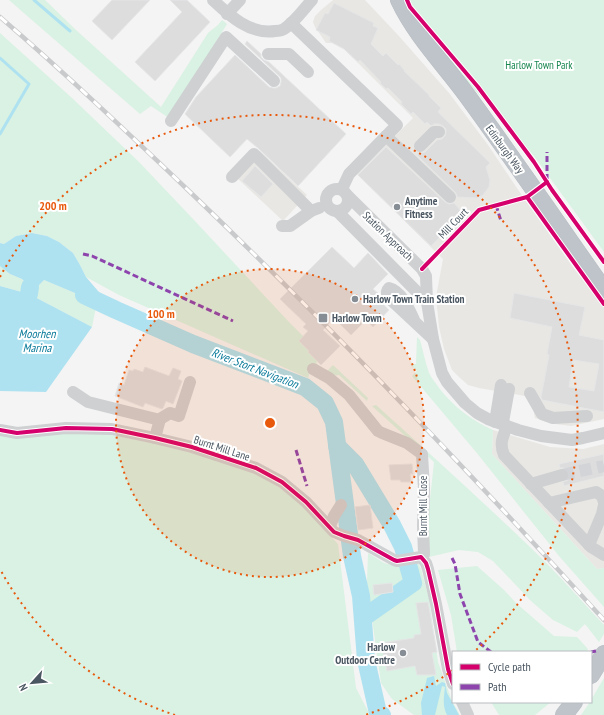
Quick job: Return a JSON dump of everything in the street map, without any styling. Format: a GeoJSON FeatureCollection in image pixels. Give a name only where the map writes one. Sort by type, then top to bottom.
{"type":"FeatureCollection","features":[{"type":"Feature","properties":{"kind":"highway","name":"Edinburgh Way"},"geometry":{"type":"LineString","coordinates":[[397,3],[423,40],[509,153],[604,290]]}},
{"type":"Feature","properties":{"kind":"highway"},"geometry":{"type":"LineString","coordinates":[[592,673],[604,654]]}},
{"type":"Feature","properties":{"kind":"highway"},"geometry":{"type":"LineString","coordinates":[[564,715],[573,703]]}},
{"type":"Feature","properties":{"kind":"street"},"geometry":{"type":"LineString","coordinates":[[213,0],[227,14],[242,24],[255,30],[269,32],[282,30],[291,23],[312,0]]}},
{"type":"Feature","properties":{"kind":"street"},"geometry":{"type":"LineString","coordinates":[[227,14],[240,0]]}},
{"type":"Feature","properties":{"kind":"street"},"geometry":{"type":"LineString","coordinates":[[282,226],[290,226],[312,211],[332,208],[340,211],[346,206],[348,203],[345,192],[349,174],[397,125],[291,23]]}},
{"type":"Feature","properties":{"kind":"street"},"geometry":{"type":"LineString","coordinates":[[269,32],[266,56],[289,54],[308,72]]}},
{"type":"Feature","properties":{"kind":"street"},"geometry":{"type":"LineString","coordinates":[[171,121],[226,37],[274,81]]}},
{"type":"Feature","properties":{"kind":"street"},"geometry":{"type":"LineString","coordinates":[[420,146],[434,132],[439,132]]}},
{"type":"Feature","properties":{"kind":"street"},"geometry":{"type":"LineString","coordinates":[[386,136],[450,197]]}},
{"type":"Feature","properties":{"kind":"street"},"geometry":{"type":"LineString","coordinates":[[232,177],[254,154],[312,211]]}},
{"type":"Feature","properties":{"kind":"street"},"geometry":{"type":"LineString","coordinates":[[332,208],[326,198],[328,192],[335,188],[345,192]]}},
{"type":"Feature","properties":{"kind":"street","name":"Station Approach"},"geometry":{"type":"LineString","coordinates":[[345,192],[422,269],[426,276],[427,302],[433,339],[442,373],[447,382],[465,404],[482,417],[541,436],[572,440],[604,433]]}},
{"type":"Feature","properties":{"kind":"street","name":"Station Approach"},"geometry":{"type":"LineString","coordinates":[[332,208],[427,302]]}},
{"type":"Feature","properties":{"kind":"street"},"geometry":{"type":"LineString","coordinates":[[415,322],[433,339]]}},
{"type":"Feature","properties":{"kind":"street","name":"Burnt Mill Close"},"geometry":{"type":"LineString","coordinates":[[313,370],[329,378],[349,395],[378,431],[407,443],[422,454],[424,489],[424,554],[419,557]]}},
{"type":"Feature","properties":{"kind":"street"},"geometry":{"type":"LineString","coordinates":[[155,438],[160,418],[170,413],[179,416],[190,382]]}},
{"type":"Feature","properties":{"kind":"street"},"geometry":{"type":"LineString","coordinates":[[505,387],[501,424],[501,448],[504,454],[589,545],[604,555]]}},
{"type":"Feature","properties":{"kind":"street"},"geometry":{"type":"LineString","coordinates":[[72,392],[88,402],[160,420]]}},
{"type":"Feature","properties":{"kind":"street"},"geometry":{"type":"LineString","coordinates":[[530,393],[542,414],[553,418],[587,416]]}},
{"type":"Feature","properties":{"kind":"street"},"geometry":{"type":"LineString","coordinates":[[557,418],[557,438]]}},
{"type":"Feature","properties":{"kind":"street","name":"Burnt Mill Lane"},"geometry":{"type":"LineString","coordinates":[[0,430],[17,432],[66,428],[112,429],[192,447],[256,468],[282,482],[306,502],[332,529],[344,536],[358,540],[390,560],[419,557]]}},
{"type":"Feature","properties":{"kind":"street"},"geometry":{"type":"LineString","coordinates":[[532,484],[562,475]]}},
{"type":"Feature","properties":{"kind":"street"},"geometry":{"type":"LineString","coordinates":[[549,503],[596,492],[602,496],[604,503],[602,514],[589,545]]}},
{"type":"Feature","properties":{"kind":"street"},"geometry":{"type":"LineString","coordinates":[[332,529],[334,516],[341,504]]}},
{"type":"Feature","properties":{"kind":"street"},"geometry":{"type":"LineString","coordinates":[[419,557],[426,563],[432,583],[448,669],[452,681]]}},
{"type":"Feature","properties":{"kind":"street"},"geometry":{"type":"LineString","coordinates":[[462,703],[468,715]]}},
{"type":"Feature","properties":{"kind":"shaded area"},"geometry":{"type":"Polygon","coordinates":[[[333,0],[365,0],[398,35],[449,93],[488,145],[572,266],[604,307],[604,419],[571,426],[555,424],[535,418],[532,403],[525,396],[468,385],[452,370],[444,349],[439,327],[436,297],[443,259],[357,174],[413,118],[347,52],[347,50],[333,43],[326,43],[315,27],[313,22],[315,16],[333,0]]]}},
{"type":"Feature","properties":{"kind":"shaded area"},"geometry":{"type":"Polygon","coordinates":[[[260,151],[307,195],[283,221],[236,177],[260,151]]]}},
{"type":"Feature","properties":{"kind":"shaded area"},"geometry":{"type":"Polygon","coordinates":[[[493,430],[550,447],[583,449],[604,444],[604,568],[597,569],[492,454],[493,430]]]}},
{"type":"Feature","properties":{"kind":"green space"},"geometry":{"type":"Polygon","coordinates":[[[9,0],[45,0],[161,107],[208,33],[222,20],[227,24],[169,118],[151,106],[140,114],[9,0]]]}},
{"type":"Feature","properties":{"kind":"green space","name":"Harlow Town Park"},"geometry":{"type":"Polygon","coordinates":[[[399,0],[604,0],[604,252],[534,156],[403,10],[399,0]]]}},
{"type":"Feature","properties":{"kind":"green space"},"geometry":{"type":"Polygon","coordinates":[[[0,33],[72,98],[139,162],[288,321],[323,356],[316,363],[326,372],[333,365],[368,398],[367,401],[339,375],[332,376],[312,366],[308,378],[119,295],[86,277],[73,253],[59,242],[47,236],[32,233],[16,236],[4,244],[0,243],[0,33]]]}},
{"type":"Feature","properties":{"kind":"green space"},"geometry":{"type":"Polygon","coordinates":[[[0,266],[10,274],[22,279],[30,287],[38,286],[44,280],[95,302],[96,307],[92,327],[29,294],[0,286],[0,266]]]}},
{"type":"Feature","properties":{"kind":"green space"},"geometry":{"type":"Polygon","coordinates":[[[417,337],[420,340],[429,373],[439,388],[451,402],[464,413],[493,430],[492,454],[597,569],[604,568],[604,607],[559,556],[476,452],[412,376],[417,371],[410,364],[416,364],[417,337]]]}},
{"type":"Feature","properties":{"kind":"green space"},"geometry":{"type":"Polygon","coordinates":[[[376,405],[493,512],[559,576],[604,625],[604,634],[599,642],[585,624],[577,632],[553,620],[531,601],[493,561],[478,552],[459,550],[429,557],[427,527],[434,462],[372,406],[376,405]]]}},
{"type":"Feature","properties":{"kind":"green space"},"geometry":{"type":"Polygon","coordinates":[[[87,430],[204,453],[269,479],[301,505],[338,544],[356,688],[370,715],[0,715],[0,435],[87,430]]]}},
{"type":"Feature","properties":{"kind":"green space"},"geometry":{"type":"Polygon","coordinates":[[[368,553],[384,563],[392,565],[418,563],[429,599],[438,662],[452,703],[460,715],[414,715],[392,699],[381,683],[367,583],[368,553]]]}},
{"type":"Feature","properties":{"kind":"green space"},"geometry":{"type":"Polygon","coordinates":[[[477,566],[554,636],[577,637],[588,649],[587,651],[457,651],[451,615],[438,570],[477,566]]]}},
{"type":"Feature","properties":{"kind":"green space"},"geometry":{"type":"Polygon","coordinates":[[[604,678],[604,715],[581,715],[589,703],[592,703],[592,698],[604,678]]]}},
{"type":"Feature","properties":{"kind":"green space"},"geometry":{"type":"Polygon","coordinates":[[[492,703],[550,703],[535,715],[499,715],[492,703]]]}},
{"type":"Feature","properties":{"kind":"water"},"geometry":{"type":"Polygon","coordinates":[[[32,233],[47,236],[59,242],[73,253],[86,277],[104,298],[106,305],[90,301],[44,280],[38,286],[30,287],[22,279],[10,274],[0,266],[0,243],[4,244],[16,236],[32,233]]]}},
{"type":"Feature","properties":{"kind":"water","name":"Moorhen Marina"},"geometry":{"type":"Polygon","coordinates":[[[0,286],[29,294],[92,327],[46,392],[0,391],[0,286]]]}},
{"type":"Feature","properties":{"kind":"water"},"geometry":{"type":"Polygon","coordinates":[[[339,478],[343,478],[350,526],[346,526],[339,478]]]}},
{"type":"Feature","properties":{"kind":"water"},"geometry":{"type":"Polygon","coordinates":[[[434,676],[436,686],[442,682],[445,683],[447,693],[459,715],[447,715],[445,712],[445,687],[442,686],[435,715],[422,715],[421,703],[427,678],[434,676]]]}},
{"type":"Feature","properties":{"kind":"building"},"geometry":{"type":"Polygon","coordinates":[[[112,0],[150,0],[112,40],[92,21],[112,0]]]}},
{"type":"Feature","properties":{"kind":"building"},"geometry":{"type":"Polygon","coordinates":[[[170,0],[187,0],[210,22],[155,81],[135,62],[182,12],[170,0]]]}},
{"type":"Feature","properties":{"kind":"building"},"geometry":{"type":"Polygon","coordinates":[[[334,3],[374,23],[373,26],[378,28],[371,44],[383,56],[386,53],[398,65],[399,64],[404,71],[441,108],[438,112],[490,163],[486,167],[490,180],[489,187],[483,195],[477,198],[457,197],[455,192],[417,155],[418,153],[425,152],[437,140],[442,139],[445,136],[446,129],[443,126],[434,124],[431,126],[427,122],[425,124],[413,112],[411,114],[401,104],[402,102],[388,88],[386,89],[380,83],[381,82],[360,60],[358,62],[344,49],[329,41],[330,37],[316,30],[325,13],[328,14],[334,3]]]}},
{"type":"Feature","properties":{"kind":"building"},"geometry":{"type":"Polygon","coordinates":[[[247,41],[261,54],[261,57],[264,60],[269,62],[346,134],[298,186],[247,139],[230,157],[185,114],[196,97],[235,55],[269,87],[276,88],[280,86],[281,78],[245,44],[247,41]]]}},
{"type":"Feature","properties":{"kind":"building"},"geometry":{"type":"Polygon","coordinates":[[[386,147],[445,202],[449,204],[454,203],[463,213],[431,246],[358,175],[386,147]]]}},
{"type":"Feature","properties":{"kind":"building"},"geometry":{"type":"Polygon","coordinates":[[[255,166],[273,184],[261,197],[242,181],[255,166]]]}},
{"type":"Feature","properties":{"kind":"building","name":"Harlow Town Train Station"},"geometry":{"type":"Polygon","coordinates":[[[332,247],[354,268],[368,253],[388,274],[373,289],[379,294],[376,297],[389,310],[373,327],[366,320],[351,335],[334,318],[323,330],[340,346],[321,365],[299,341],[308,331],[303,327],[306,324],[280,299],[332,247]]]}},
{"type":"Feature","properties":{"kind":"building"},"geometry":{"type":"Polygon","coordinates":[[[514,293],[585,307],[579,335],[604,340],[604,412],[542,400],[541,397],[549,355],[547,354],[552,327],[510,318],[514,293]],[[573,360],[569,387],[594,391],[599,364],[573,360]]]}},
{"type":"Feature","properties":{"kind":"building"},"geometry":{"type":"Polygon","coordinates":[[[145,367],[169,376],[173,368],[181,371],[178,379],[182,381],[173,404],[166,401],[162,409],[145,403],[143,407],[115,396],[119,383],[124,385],[129,370],[133,371],[134,369],[143,372],[145,367]]]}},
{"type":"Feature","properties":{"kind":"building"},"geometry":{"type":"Polygon","coordinates":[[[604,454],[604,476],[564,486],[563,482],[568,480],[569,473],[567,469],[560,468],[559,464],[604,454]]]}},
{"type":"Feature","properties":{"kind":"building"},"geometry":{"type":"Polygon","coordinates":[[[412,464],[413,474],[410,474],[411,482],[391,480],[389,465],[412,464]]]}},
{"type":"Feature","properties":{"kind":"building"},"geometry":{"type":"Polygon","coordinates":[[[370,505],[373,528],[358,530],[355,507],[370,505]]]}},
{"type":"Feature","properties":{"kind":"building"},"geometry":{"type":"Polygon","coordinates":[[[392,583],[393,592],[374,595],[373,585],[392,583]]]}},
{"type":"Feature","properties":{"kind":"building"},"geometry":{"type":"Polygon","coordinates":[[[428,602],[437,652],[432,653],[436,675],[417,675],[415,666],[387,671],[381,643],[414,638],[414,635],[421,634],[416,603],[428,602]]]}},
{"type":"Feature","properties":{"kind":"waterway"},"geometry":{"type":"LineString","coordinates":[[34,0],[70,31]]}},
{"type":"Feature","properties":{"kind":"waterway"},"geometry":{"type":"LineString","coordinates":[[0,58],[29,84],[0,134]]}},
{"type":"Feature","properties":{"kind":"waterway"},"geometry":{"type":"LineString","coordinates":[[29,294],[30,287]]}},
{"type":"Feature","properties":{"kind":"waterway","name":"River Stort Navigation"},"geometry":{"type":"LineString","coordinates":[[84,295],[193,344],[305,387],[325,403],[334,422],[352,556],[361,596],[366,660],[378,713],[382,715]]}},
{"type":"Feature","properties":{"kind":"waterway"},"geometry":{"type":"LineString","coordinates":[[337,446],[355,464],[392,525],[403,547],[413,583],[363,618]]}},
{"type":"Feature","properties":{"kind":"tunnel"},"geometry":{"type":"LineString","coordinates":[[562,475],[604,466]]}},
{"type":"Feature","properties":{"kind":"railway"},"geometry":{"type":"LineString","coordinates":[[0,17],[119,125],[296,295],[452,456],[604,620]]}},
{"type":"Feature","properties":{"kind":"marked path"},"geometry":{"type":"LineString","coordinates":[[547,152],[547,180]]}},
{"type":"Feature","properties":{"kind":"marked path"},"geometry":{"type":"LineString","coordinates":[[496,205],[501,221]]}},
{"type":"Feature","properties":{"kind":"marked path"},"geometry":{"type":"LineString","coordinates":[[83,254],[92,256],[233,321]]}},
{"type":"Feature","properties":{"kind":"marked path"},"geometry":{"type":"LineString","coordinates":[[296,450],[307,486]]}},
{"type":"Feature","properties":{"kind":"marked path"},"geometry":{"type":"LineString","coordinates":[[452,558],[455,564],[460,594],[478,642],[490,651]]}},
{"type":"Feature","properties":{"kind":"marked path"},"geometry":{"type":"LineString","coordinates":[[592,652],[596,651]]}},
{"type":"Feature","properties":{"kind":"cycle path"},"geometry":{"type":"LineString","coordinates":[[407,0],[410,7],[478,87],[534,162],[552,190],[604,262]]}},
{"type":"Feature","properties":{"kind":"cycle path","name":"Mill Court"},"geometry":{"type":"LineString","coordinates":[[422,269],[479,210],[527,197],[547,182]]}},
{"type":"Feature","properties":{"kind":"cycle path"},"geometry":{"type":"LineString","coordinates":[[527,197],[604,304]]}},
{"type":"Feature","properties":{"kind":"cycle path"},"geometry":{"type":"LineString","coordinates":[[0,430],[17,433],[66,428],[112,429],[192,447],[256,468],[282,482],[306,502],[334,532],[358,540],[397,561],[421,557],[426,563],[428,569],[448,669],[452,681]]}},
{"type":"Feature","properties":{"kind":"place","name":"Anytime Fitness"},"geometry":{"type":"Point","coordinates":[397,207]}},
{"type":"Feature","properties":{"kind":"place","name":"Harlow Town Train Station"},"geometry":{"type":"Point","coordinates":[355,299]}},
{"type":"Feature","properties":{"kind":"place","name":"Harlow Town"},"geometry":{"type":"Point","coordinates":[323,318]}},
{"type":"Feature","properties":{"kind":"place","name":"Harlow Outdoor Centre"},"geometry":{"type":"Point","coordinates":[403,653]}}]}
